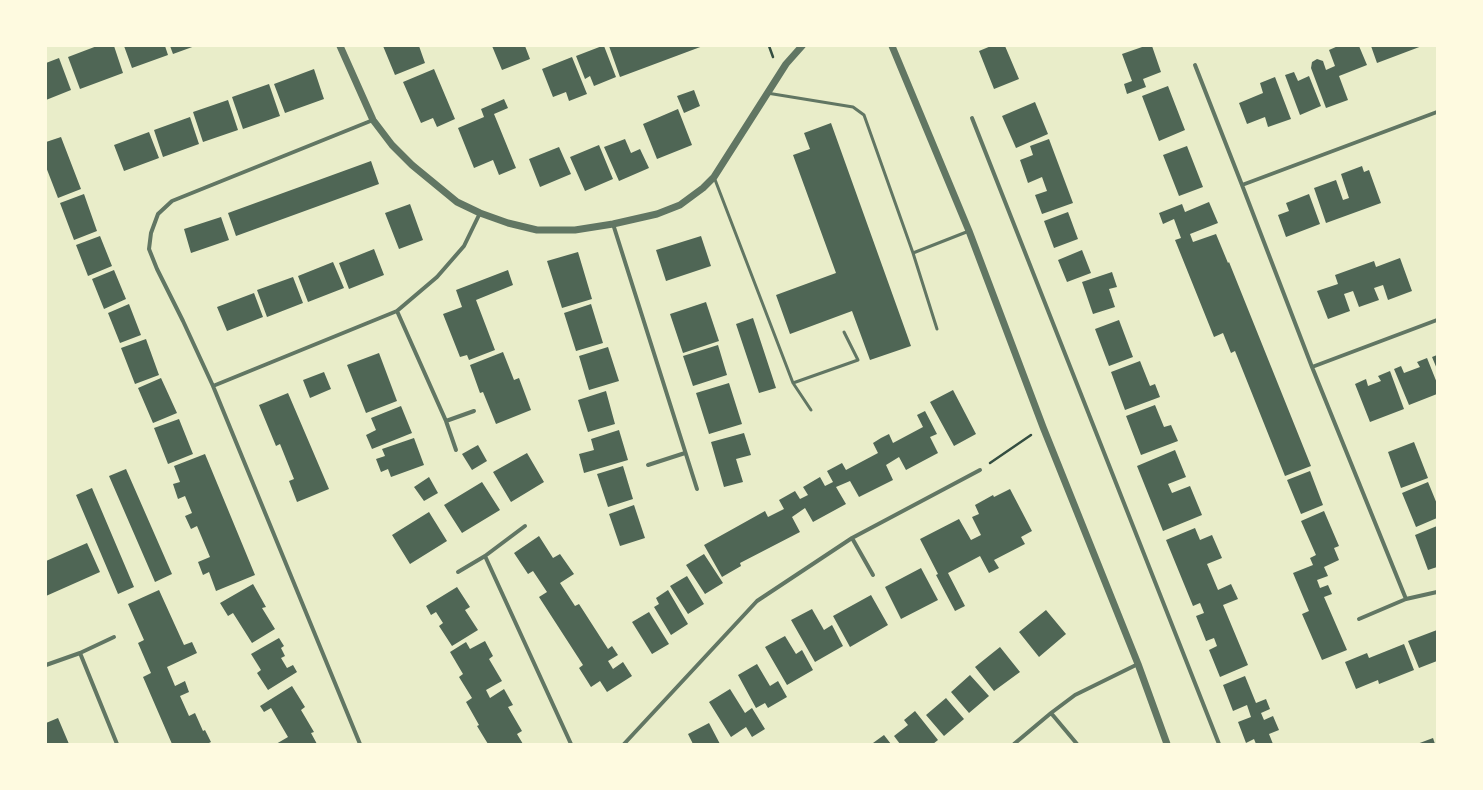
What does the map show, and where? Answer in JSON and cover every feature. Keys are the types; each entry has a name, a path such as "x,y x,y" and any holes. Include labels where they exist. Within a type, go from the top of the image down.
{"street":[{"path":"340,46 373,120 392,145 412,166 457,202 480,213 508,223 537,230 575,230 613,224 656,214 680,205 703,188 714,177 786,64 802,46"},
{"path":"892,46 969,231 1043,427 1138,664 1167,744"},
{"path":"1194,65 1312,367 1406,599"},
{"path":"1242,185 1437,112"},
{"path":"972,118 1219,744"},
{"path":"360,744 213,386 157,269 149,249 151,232 158,214 172,201 373,120"},
{"path":"213,386 397,311 437,276 464,246 480,213"},
{"path":"613,224 697,489"},
{"path":"397,311 446,421 456,450"},
{"path":"1312,367 1437,320"},
{"path":"446,421 474,411"},
{"path":"648,465 685,453"},
{"path":"624,744 757,601 852,538 980,470"},
{"path":"458,572 486,556 525,526"},
{"path":"852,538 873,575"},
{"path":"486,556 570,744"},
{"path":"1359,620 1406,599 1437,592"},
{"path":"46,665 80,653 114,637"},
{"path":"80,653 116,744"},
{"path":"1014,744 1075,695 1138,664"},
{"path":"1051,713 1077,744"}],"lane":[{"path":"767,93 853,107 864,115 913,253 937,329"},
{"path":"714,177 793,383 811,410"},
{"path":"913,253 969,231"},
{"path":"793,383 858,360 844,332"}],"path":[{"path":"980,470 1043,427"}],"building":[{"path":"97,46 114,46 123,73 80,89 68,57"},
{"path":"124,46 165,46 168,55 132,68"},
{"path":"170,46 195,46 173,54"},
{"path":"383,46 419,46 425,63 395,75"},
{"path":"492,46 525,46 530,59 502,70"},
{"path":"604,46 616,77 594,86 590,76 585,79 576,56"},
{"path":"609,46 703,46 620,77"},
{"path":"991,46 1005,46 1019,79 994,89 979,51"},
{"path":"1145,46 1152,46 1161,72 1143,79 1146,87 1127,94 1124,84 1132,81 1122,54"},
{"path":"1338,46 1359,46 1367,65 1339,76 1348,100 1326,108 1311,68 1312,62 1317,59 1323,61 1326,70 1335,66 1329,50"},
{"path":"1371,46 1422,46 1377,63"},
{"path":"572,57 587,94 569,101 566,92 553,97 542,69"},
{"path":"59,58 71,90 46,100 46,63"},
{"path":"314,69 324,99 285,113 274,84"},
{"path":"434,69 455,119 437,127 433,118 421,123 403,82"},
{"path":"1294,72 1298,81 1309,76 1321,106 1300,115 1285,75"},
{"path":"1275,77 1291,119 1268,127 1265,117 1247,124 1239,103 1263,93 1260,83"},
{"path":"269,84 280,116 243,129 232,97"},
{"path":"1168,86 1185,130 1159,141 1142,96"},
{"path":"694,90 700,106 684,113 677,96"},
{"path":"504,99 508,108 494,114 516,168 499,175 493,160 474,168 458,128 484,117 481,109"},
{"path":"228,100 238,130 203,142 193,112"},
{"path":"1035,102 1048,134 1016,148 1002,116"},
{"path":"678,109 692,145 657,159 643,124"},
{"path":"190,117 199,144 163,157 154,130"},
{"path":"831,123 911,346 870,360 852,311 790,334 776,295 836,273 793,155 810,149 804,133"},
{"path":"149,132 159,158 124,171 114,145"},
{"path":"61,137 81,189 58,198 46,167 46,142"},
{"path":"625,139 631,153 640,149 649,168 619,181 604,147"},
{"path":"1049,139 1073,203 1042,214 1035,195 1047,191 1042,177 1028,183 1020,160 1033,155 1030,146"},
{"path":"599,145 613,179 585,191 570,157"},
{"path":"1187,146 1203,187 1179,196 1163,155"},
{"path":"559,147 571,174 540,187 529,159"},
{"path":"371,161 379,184 236,236 228,213"},
{"path":"1362,166 1364,172 1369,170 1381,203 1326,223 1314,188 1336,180 1343,200 1349,198 1341,174"},
{"path":"84,194 97,231 74,240 60,203"},
{"path":"1309,194 1320,224 1286,237 1278,215 1289,211 1286,203"},
{"path":"1209,202 1218,223 1190,234 1193,242 1216,234 1228,263 1229,262 1311,466 1285,476 1235,351 1231,353 1223,333 1214,337 1175,240 1181,238 1174,219 1163,224 1159,213 1182,204 1185,212"},
{"path":"410,204 423,240 399,249 385,213"},
{"path":"1068,212 1078,239 1054,248 1044,221"},
{"path":"221,217 229,240 191,253 184,229"},
{"path":"100,236 112,266 88,276 76,245"},
{"path":"701,236 711,266 666,281 656,250"},
{"path":"374,249 384,275 349,289 339,263"},
{"path":"1082,250 1091,273 1067,282 1058,260"},
{"path":"578,252 592,299 562,308 547,261"},
{"path":"1400,258 1412,291 1388,300 1383,285 1374,288 1379,300 1359,307 1353,291 1344,294 1350,311 1328,319 1317,291 1338,284 1335,275 1374,261 1376,267"},
{"path":"333,262 344,288 308,302 298,276"},
{"path":"114,270 126,299 104,309 92,279"},
{"path":"508,270 513,285 476,300 495,350 469,360 467,355 460,357 443,314 462,307 456,290"},
{"path":"1112,272 1117,287 1109,289 1115,307 1093,314 1082,282"},
{"path":"293,277 303,303 267,317 257,290"},
{"path":"254,293 263,317 227,331 217,307"},
{"path":"706,302 719,341 683,353 670,314"},
{"path":"129,304 141,335 120,343 108,313"},
{"path":"591,304 603,343 576,351 564,313"},
{"path":"753,318 776,388 759,393 736,324"},
{"path":"1119,320 1133,357 1109,366 1095,329"},
{"path":"146,339 159,375 135,384 121,348"},
{"path":"718,345 727,375 693,386 683,356"},
{"path":"608,347 619,381 589,390 579,356"},
{"path":"503,352 514,380 519,378 531,410 496,424 483,392 480,393 470,365"},
{"path":"379,353 397,401 366,413 347,365"},
{"path":"1437,355 1437,369 1432,357"},
{"path":"1427,358 1437,383 1437,394 1409,405 1394,369 1401,366 1404,373 1420,367 1417,362"},
{"path":"1140,361 1150,386 1155,384 1160,397 1125,410 1111,372"},
{"path":"1390,371 1404,409 1370,422 1355,384 1366,379 1368,386 1381,381 1378,376"},
{"path":"324,372 331,389 310,398 303,380"},
{"path":"161,378 177,413 153,423 138,388"},
{"path":"729,383 742,424 709,434 696,393"},
{"path":"953,390 976,434 954,446 930,402"},
{"path":"606,391 615,424 588,432 578,400"},
{"path":"288,393 329,489 297,502 289,481 294,479 280,444 276,446 259,405"},
{"path":"1155,405 1164,427 1171,425 1178,441 1141,455 1126,416"},
{"path":"401,406 412,433 372,449 366,435 376,430 371,418"},
{"path":"925,411 937,434 930,437 938,453 906,470 899,457 886,465 893,480 859,497 850,481 836,487 846,504 813,522 805,508 792,517 800,532 740,563 741,566 722,577 704,545 765,511 768,517 784,509 779,500 795,491 800,499 808,495 803,487 820,477 825,486 833,482 827,471 842,463 846,470 878,453 873,443 889,434 893,443 923,427 917,415"},
{"path":"179,419 193,454 168,464 154,428"},
{"path":"619,430 628,460 584,473 579,454 594,450 591,439"},
{"path":"744,433 751,455 736,459 743,482 724,487 711,442"},
{"path":"414,438 424,465 391,477 388,469 381,472 376,459 385,456 382,449"},
{"path":"1414,442 1428,478 1401,488 1388,452"},
{"path":"478,445 487,461 472,470 462,454"},
{"path":"1175,450 1186,477 1168,484 1172,493 1190,486 1202,515 1163,531 1137,466"},
{"path":"527,453 544,482 511,502 493,472"},
{"path":"205,454 255,575 216,591 209,572 203,575 198,562 210,557 197,526 191,529 185,516 192,513 185,496 178,499 173,484 180,482 174,466"},
{"path":"623,466 633,499 608,507 597,474"},
{"path":"126,469 172,574 155,582 109,476"},
{"path":"1310,471 1323,505 1301,514 1287,480"},
{"path":"429,477 438,493 424,501 414,487"},
{"path":"482,482 500,510 462,533 444,505"},
{"path":"1428,482 1437,504 1437,518 1416,527 1402,493"},
{"path":"92,488 134,587 118,594 76,495"},
{"path":"1010,489 1032,531 1021,537 1025,544 994,560 999,568 989,573 980,556 948,573 965,606 955,611 936,575 938,574 920,539 959,519 971,540 981,535 972,517 979,514 975,505 993,495 994,497"},
{"path":"634,505 645,538 620,546 609,514"},
{"path":"1324,511 1339,546 1334,548 1339,560 1324,567 1328,576 1317,580 1320,588 1328,585 1332,594 1324,597 1347,650 1322,660 1302,614 1309,611 1293,573 1313,565 1310,558 1316,555 1301,521"},
{"path":"429,512 447,541 410,564 392,535"},
{"path":"1437,526 1437,567 1428,570 1415,535"},
{"path":"1195,528 1200,540 1212,535 1222,558 1207,564 1218,590 1231,584 1238,599 1223,605 1248,665 1220,677 1209,650 1217,646 1214,638 1206,641 1196,616 1204,613 1200,603 1193,606 1166,540"},
{"path":"539,536 553,558 560,554 574,574 560,583 575,606 579,604 608,649 612,646 618,655 608,661 613,669 623,662 632,676 607,692 600,681 591,687 579,668 583,665 539,597 547,592 533,571 528,574 514,553"},
{"path":"87,543 100,572 46,596 46,561"},
{"path":"704,554 723,583 705,594 686,565"},
{"path":"921,568 938,600 901,619 885,587"},
{"path":"687,576 704,604 688,614 670,586"},
{"path":"253,584 266,607 262,608 275,629 252,643 233,613 228,616 220,603"},
{"path":"457,587 470,607 465,610 478,630 452,646 439,626 443,623 436,612 431,615 426,606"},
{"path":"159,590 184,645 192,642 197,653 167,667 175,686 185,681 189,692 180,696 189,716 195,713 203,731 205,730 211,742 207,744 172,744 143,677 151,673 138,643 144,640 128,604"},
{"path":"668,590 688,624 671,635 654,607 659,604 656,598"},
{"path":"871,595 888,625 850,647 833,616"},
{"path":"812,609 824,630 832,625 843,646 815,662 791,620"},
{"path":"1046,610 1066,634 1039,657 1019,632"},
{"path":"649,612 669,644 652,654 632,622"},
{"path":"1437,630 1437,661 1419,668 1408,641"},
{"path":"785,636 796,654 802,650 813,670 787,685 765,647"},
{"path":"279,638 284,646 281,648 285,656 281,658 287,668 293,665 297,672 268,690 257,673 261,670 251,654"},
{"path":"485,641 493,656 489,659 502,681 486,690 490,698 504,689 513,705 508,707 522,731 517,734 523,744 488,744 477,726 479,725 466,702 472,698 459,677 463,674 450,652 466,642 470,649"},
{"path":"1404,644 1414,670 1379,684 1378,680 1356,689 1345,662 1367,653 1369,658"},
{"path":"1000,647 1020,672 994,691 975,667"},
{"path":"757,664 770,686 778,681 787,697 768,708 765,703 756,708 738,675"},
{"path":"970,675 989,696 969,713 951,692"},
{"path":"1245,676 1256,703 1266,699 1270,709 1261,713 1264,720 1273,716 1279,730 1269,734 1273,744 1256,744 1254,739 1246,743 1238,722 1251,717 1247,705 1233,711 1223,685"},
{"path":"292,686 305,707 301,710 314,732 311,733 317,744 276,744 288,737 271,708 264,712 260,706"},
{"path":"730,689 745,713 752,708 765,729 752,737 746,727 731,737 709,702"},
{"path":"946,698 964,719 944,736 926,715"},
{"path":"915,711 938,740 933,744 900,744 894,736 908,725 904,720"},
{"path":"58,718 69,744 46,744 46,723"},
{"path":"709,723 720,744 693,744 688,734"},
{"path":"884,735 891,744 873,743"},
{"path":"1433,738 1435,744 1417,744"}]}
